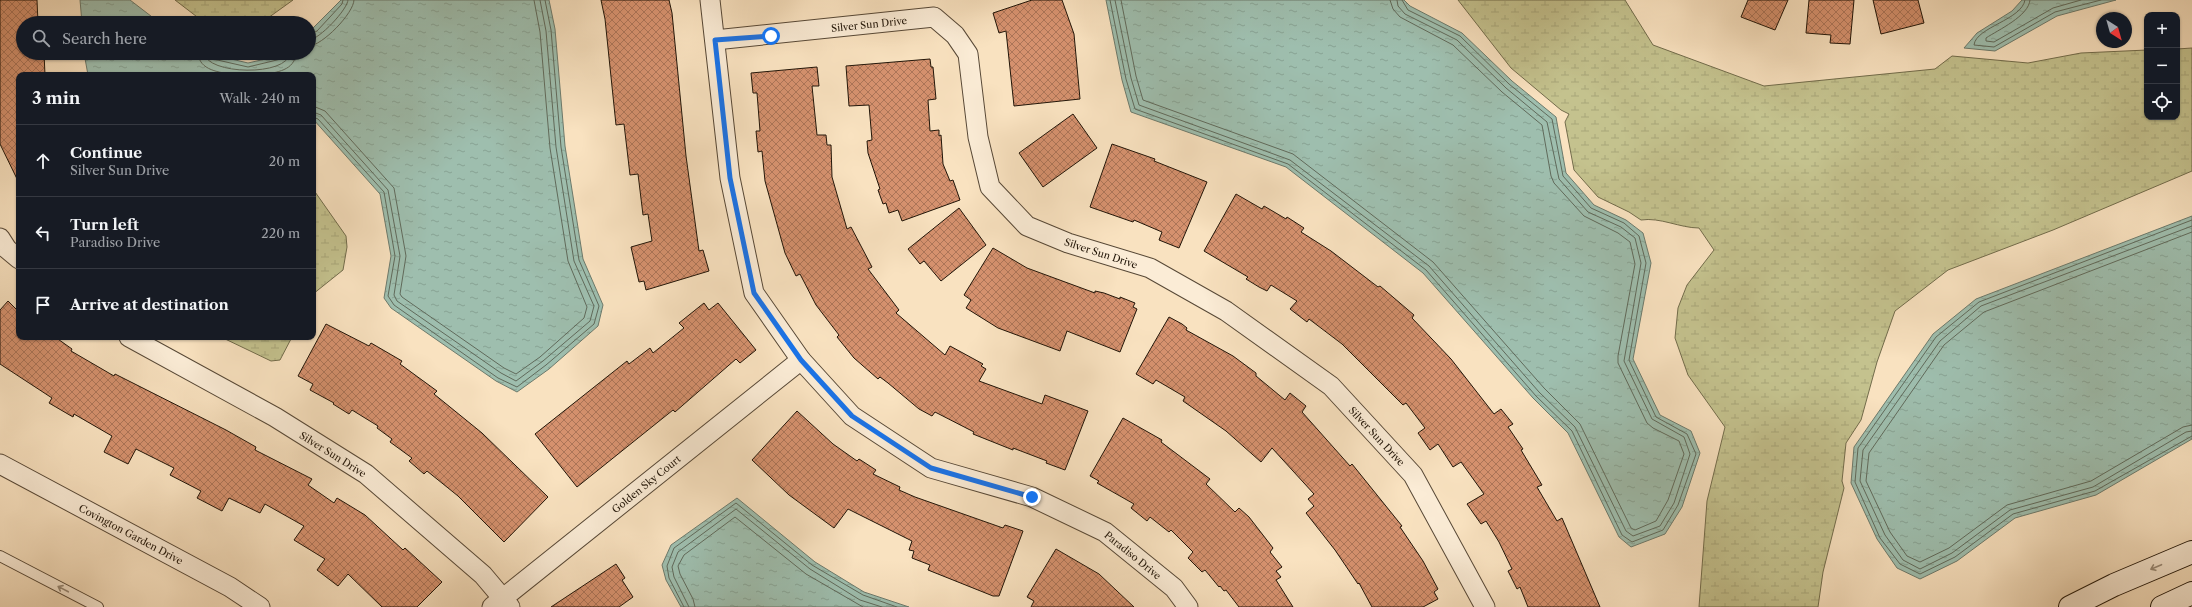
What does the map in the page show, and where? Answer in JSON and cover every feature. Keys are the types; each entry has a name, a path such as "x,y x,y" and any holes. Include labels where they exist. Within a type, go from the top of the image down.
{"main road":[{"path":"2070,607 2114,585 2192,552"},
{"path":"2162,607 2192,593"}],"street":[{"name":"Paradiso Drive","path":"710,0 730,178 754,293 801,360 852,416 931,468 1032,497 1105,532 1174,588 1188,607"},
{"name":"Silver Sun Drive","path":"715,40 934,17 955,35 968,54 978,137 990,188 1028,226 1068,243 1150,268 1226,311 1331,386 1413,475 1485,607"},
{"path":"0,238 7,249 16,256"},
{"name":"Silver Sun Drive","path":"133,340 275,418 366,474 483,575 501,604"},
{"name":"Golden Sky Court","path":"501,604 801,360"},
{"name":"Covington Garden Drive","path":"0,464 230,587 260,607"}],"lane":[{"path":"0,556 98,607"}],"green space":[{"path":"175,0 293,0 271,16 196,16"},
{"path":"1458,0 1625,0 1653,45 1764,86 1935,69 1952,56 2028,63 2081,53 2144,50 2144,120 2180,120 2180,49 2192,48 2192,171 2053,230 1948,270 1895,311 1877,362 1861,420 1846,443 1842,481 1844,488 1823,572 1818,607 1699,607 1707,501 1725,427 1688,375 1675,338 1678,308 1687,285 1714,250 1699,228 1692,228 1663,221 1648,219 1641,220 1629,212 1598,197 1574,170 1565,122 1569,114 1561,110 1511,68"},
{"path":"316,193 346,236 347,247 343,270 316,292"},
{"path":"227,340 290,340 280,360 271,361"}],"water":[{"path":"80,0 130,0 151,16 81,16"},
{"path":"341,0 549,0 555,29 565,146 583,259 603,305 598,326 549,369 517,392 496,381 391,308 384,298 391,256 380,194 316,122 316,72 87,72 85,60 235,60 248,63 261,60 316,60 316,25"},
{"path":"1106,0 1404,0 1410,6 1462,33 1512,81 1556,117 1566,173 1594,205 1626,220 1643,233 1651,263 1633,359 1660,415 1691,431 1700,453 1682,507 1665,534 1631,547 1619,537 1568,433 1533,398 1423,273 1286,167 1131,112 1122,80"},
{"path":"2022,0 2116,0 2057,16 1995,51 1964,48 1977,33 2012,11"},
{"path":"2192,216 2192,439 2096,495 2015,518 1957,561 1920,579 1897,568 1877,539 1851,483 1854,447 1933,334 1976,299"},
{"path":"737,498 815,562 864,592 909,607 681,607 666,580 662,565 671,545"}],"building":[{"path":"0,0 37,0 38,16 16,16 16,60 44,60 45,72 16,72 16,177 0,144"},
{"path":"601,0 669,0 672,13 686,156 699,251 703,250 709,271 646,290 644,281 639,282 631,247 652,241 648,214 643,215 638,174 630,175 624,124 616,125 605,19"},
{"path":"1032,0 1062,0 1074,34 1080,99 1014,106 1006,31 999,33 993,13"},
{"path":"1748,0 1788,0 1775,30 1741,17"},
{"path":"1809,0 1854,0 1850,44 1830,43 1831,35 1806,33"},
{"path":"1873,0 1918,0 1924,23 1881,34"},
{"path":"930,59 931,67 933,67 936,99 928,100 930,131 939,130 939,136 941,135 943,164 950,181 953,180 960,200 902,221 898,210 889,213 886,203 883,204 878,190 880,189 868,153 867,141 872,140 869,105 849,106 846,66"},
{"path":"817,67 819,86 812,86 817,135 826,135 827,145 831,145 832,177 847,229 851,227 872,267 868,269 899,310 896,313 945,355 950,346 983,364 981,366 986,369 979,381 1042,404 1045,395 1088,411 1065,470 1046,463 1047,461 1013,448 1013,450 973,434 974,432 935,412 932,416 919,409 880,377 878,379 854,358 837,337 839,335 816,305 800,274 796,276 785,253 765,181 762,151 758,152 756,131 760,131 757,93 753,93 751,73"},
{"path":"1073,114 1097,148 1043,187 1019,153"},
{"path":"1112,144 1155,159 1154,161 1207,182 1179,248 1159,240 1162,232 1134,220 1133,222 1090,207"},
{"path":"1236,194 1262,209 1264,206 1286,219 1287,217 1304,228 1301,232 1331,251 1378,287 1380,286 1414,315 1412,318 1451,359 1494,414 1501,409 1513,424 1508,427 1523,449 1521,450 1542,485 1537,487 1557,521 1562,518 1600,607 1528,607 1520,587 1517,589 1508,571 1512,569 1499,542 1486,521 1481,524 1467,504 1484,494 1461,462 1453,467 1438,444 1430,450 1418,433 1425,428 1406,403 1403,405 1342,344 1309,319 1307,322 1290,309 1297,301 1271,285 1267,291 1259,287 1246,279 1248,277 1204,251"},
{"path":"959,208 986,245 941,281 924,261 920,264 908,249"},
{"path":"993,248 1027,268 1095,293 1095,291 1104,293 1120,299 1120,297 1135,303 1133,307 1137,309 1120,352 1067,331 1060,351 998,328 966,308 971,300 964,295"},
{"path":"8,301 16,309 16,340 59,340 72,349 71,351 114,376 115,374 226,430 256,447 255,450 312,479 308,485 334,503 337,498 365,515 403,550 405,548 442,582 417,607 382,607 348,574 338,586 317,570 325,559 294,540 304,526 265,504 260,513 229,498 222,511 197,498 201,491 170,475 174,468 136,449 128,464 104,452 112,436 74,414 73,417 49,403 52,398 0,364 0,310"},
{"path":"704,303 709,310 718,303 756,350 740,363 736,359 675,412 673,410 577,487 535,434 627,361 629,364 650,348 653,353 684,328 679,323"},
{"path":"1169,317 1182,324 1187,328 1186,330 1233,356 1256,373 1256,376 1285,400 1290,393 1306,406 1302,412 1350,466 1352,464 1402,526 1400,527 1423,561 1438,589 1434,592 1438,599 1423,607 1372,607 1359,583 1358,584 1335,550 1306,513 1314,506 1308,499 1314,494 1272,448 1261,462 1226,431 1183,401 1185,397 1156,380 1153,384 1136,374"},
{"path":"326,324 369,346 371,343 402,361 400,364 437,391 434,394 482,433 548,497 504,542 458,496 427,471 424,474 409,461 412,458 390,442 392,439 377,428 378,426 352,410 349,414 333,404 334,403 310,390 313,384 298,376"},
{"path":"797,411 833,444 857,461 859,459 876,470 873,474 900,487 899,490 1003,528 1005,525 1023,531 999,596 993,596 928,570 930,565 912,558 914,551 909,550 912,541 848,509 834,528 789,495 752,460"},
{"path":"1123,418 1162,440 1161,442 1210,479 1206,484 1235,512 1239,508 1249,517 1273,548 1270,552 1282,567 1276,571 1281,577 1276,580 1293,607 1239,607 1226,590 1224,591 1220,586 1219,587 1205,570 1202,572 1188,558 1193,552 1171,530 1169,532 1150,517 1147,521 1131,508 1134,504 1097,483 1099,481 1090,476"},
{"path":"1056,549 1099,574 1134,607 1031,607 1034,601 1027,597"},
{"path":"616,564 625,578 622,580 633,597 619,607 551,607"}],"route":[{"path":"771,36 715,40 730,178 754,293 801,360 852,416 931,468 1032,497"}]}
